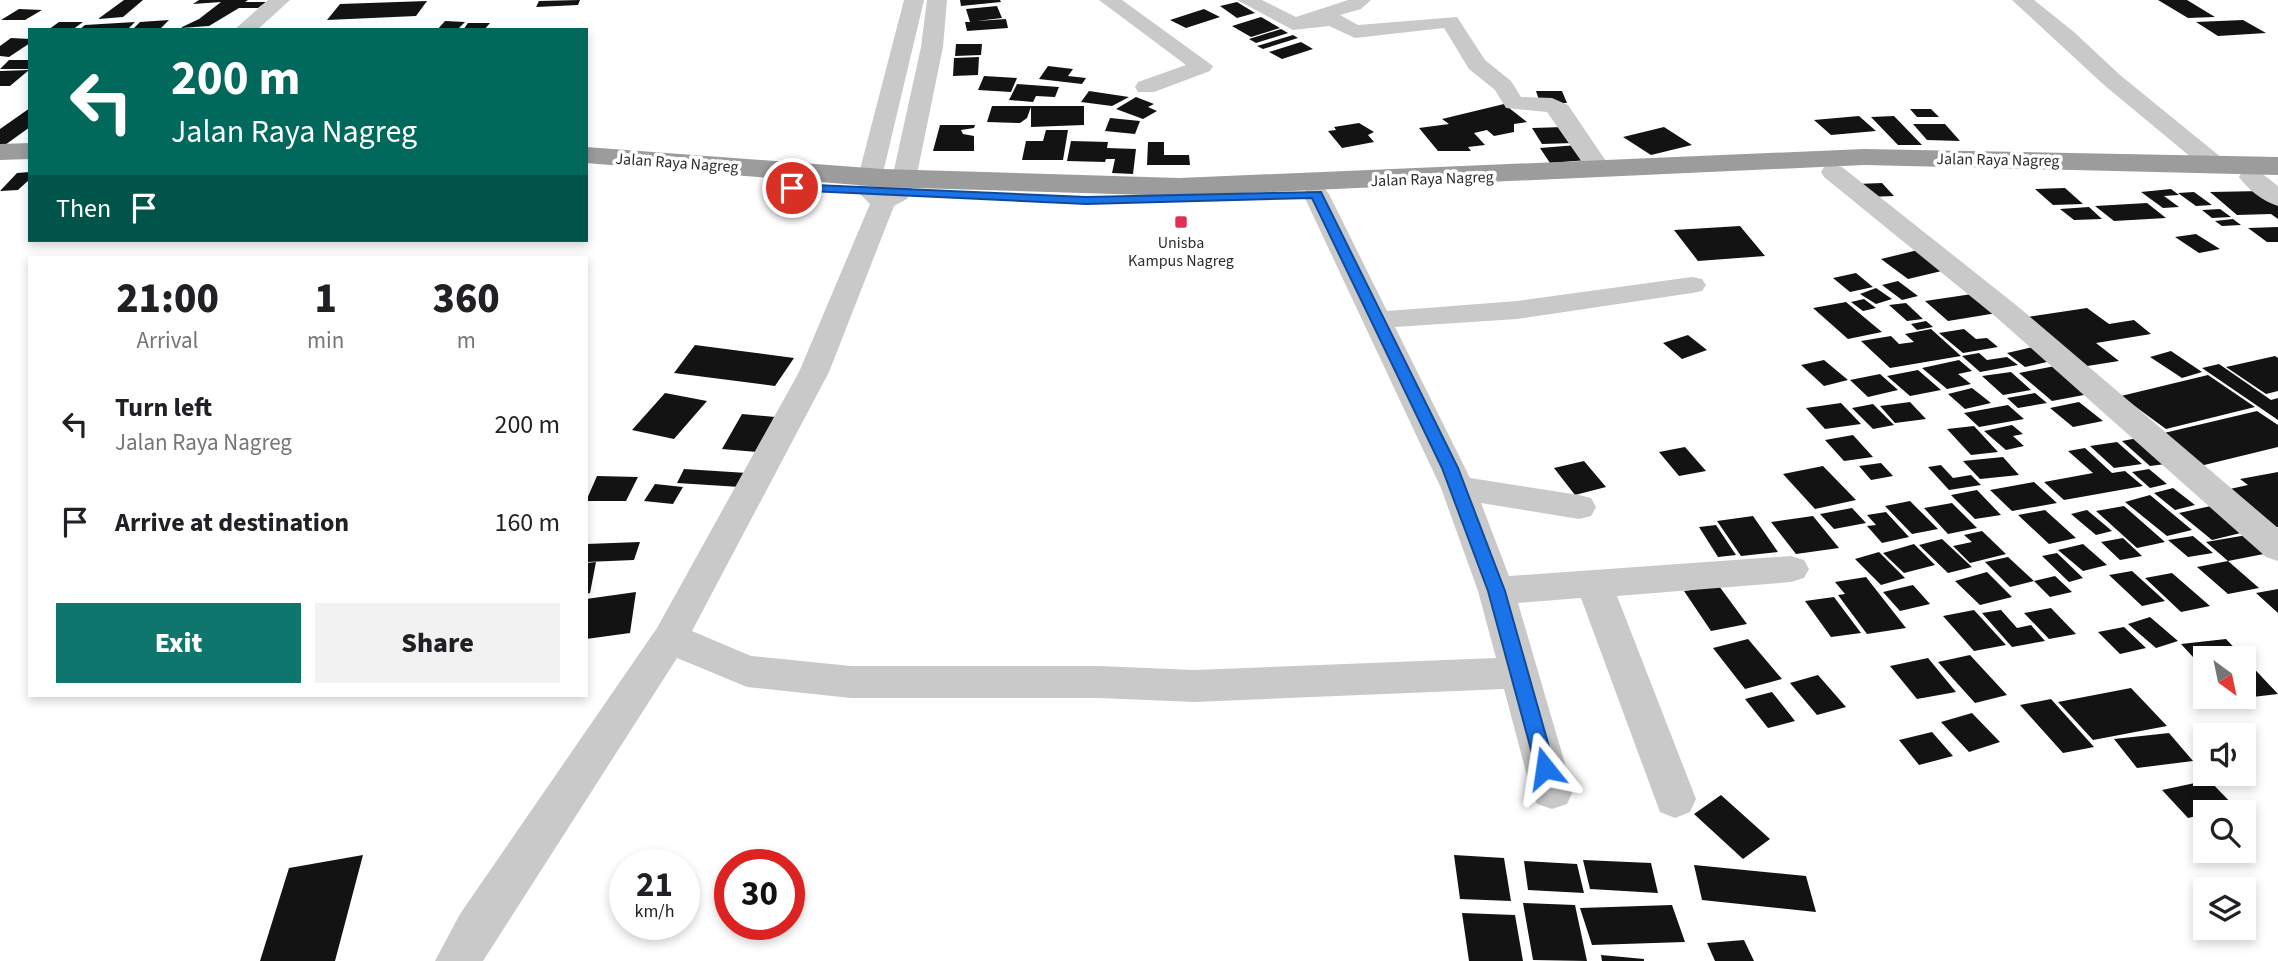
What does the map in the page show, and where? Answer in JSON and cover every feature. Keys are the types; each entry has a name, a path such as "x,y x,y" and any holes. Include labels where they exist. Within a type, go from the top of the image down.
{"highway":[{"path":"0,152 28,151"},
{"name":"Jalan Raya Nagreg","path":"588,155 885,189 1179,187 1864,157 2278,166"},
{"path":"0,164 28,163"},
{"name":"Jalan Raya Nagreg","path":"588,173 1086,201 1833,172 2264,178"}],"street":[{"path":"246,28 280,0"},
{"path":"1109,0 1202,66 1146,87"},
{"path":"1247,0 1289,23 1306,25 1332,19 1359,33 1450,21 1477,64 1503,86 1514,103 1552,105 1560,110 1600,170"},
{"path":"1289,23 1354,5 1361,0"},
{"path":"2022,0 2067,36 2112,80 2213,163"},
{"path":"458,961 476,929 670,638 814,372 885,189 932,47 937,3 913,3 885,189"},
{"path":"1833,172 2006,311 2278,548"},
{"path":"2264,178 2278,198"},
{"path":"1316,194 1458,488 1496,591 1552,791"},
{"path":"1376,320 1517,310 1692,285"},
{"path":"1458,488 1579,507"},
{"path":"1496,591 1791,569"},
{"path":"1594,584 1675,799"},
{"path":"670,638 747,671 851,682 1099,682 1194,686 1520,673"}],"building":[{"path":"124,0 143,0 123,17 98,19"},
{"path":"199,0 266,2 258,8 239,8 209,26 180,28 199,19 221,2 193,4"},
{"path":"580,0 578,5 536,7 539,1"},
{"path":"960,0 1000,0 1001,2 961,6"},
{"path":"2158,0 2187,0 2215,17 2188,18"},
{"path":"427,1 416,16 327,20 340,4"},
{"path":"1237,2 1255,13 1237,18 1220,6"},
{"path":"997,6 1002,18 977,21 1006,19 1008,28 967,31 965,22 970,22 966,9"},
{"path":"19,9 42,10 25,20 1,20"},
{"path":"1204,9 1220,17 1186,28 1170,20"},
{"path":"1261,17 1280,28 1251,37 1232,26"},
{"path":"169,20 161,28 134,28 140,22"},
{"path":"2243,20 2266,33 2218,36 2196,22"},
{"path":"445,21 465,22 459,28 439,28"},
{"path":"59,22 83,22 75,28 51,28"},
{"path":"135,22 129,28 81,28 85,25"},
{"path":"468,23 490,23 486,28 464,28"},
{"path":"1281,29 1288,33 1256,43 1249,39"},
{"path":"1293,35 1298,38 1263,49 1257,46"},
{"path":"11,38 28,39 28,44 9,57 0,56 0,46"},
{"path":"1301,42 1313,49 1282,59 1269,52"},
{"path":"956,44 982,44 981,55 955,56"},
{"path":"979,57 978,75 953,76 954,58"},
{"path":"9,60 28,60 28,69 0,69"},
{"path":"1048,66 1073,69 1068,76 1086,78 1082,84 1039,79"},
{"path":"28,70 10,86 0,86 0,71"},
{"path":"984,76 1017,78 1011,92 978,90"},
{"path":"1017,84 1059,87 1055,97 1036,96 1033,102 1009,100"},
{"path":"1089,91 1129,97 1112,106 1081,102"},
{"path":"1536,91 1562,91 1567,103 1540,103"},
{"path":"1136,97 1154,104 1148,107 1157,111 1143,119 1116,109"},
{"path":"1504,104 1527,122 1514,124 1514,132 1494,136 1487,130 1474,133 1485,145 1468,147 1471,151 1438,151 1419,128 1449,124 1442,119"},
{"path":"992,106 1084,106 1084,125 1031,127 1031,107 1027,118 1020,123 987,122"},
{"path":"28,109 28,128 5,145 0,145 0,129"},
{"path":"1910,109 1931,109 1939,117 1917,117"},
{"path":"1859,116 1876,131 1831,135 1814,120"},
{"path":"1894,116 1922,145 1898,145 1871,117"},
{"path":"1110,118 1140,121 1135,134 1105,131"},
{"path":"1359,123 1374,132 1368,135 1374,142 1342,148 1328,131 1336,130 1334,127"},
{"path":"1913,124 1945,124 1960,141 1927,140"},
{"path":"940,125 975,125 974,128 961,130 963,134 974,136 974,151 933,151"},
{"path":"1564,127 1574,143 1542,144 1532,128"},
{"path":"1664,127 1692,145 1651,155 1623,137"},
{"path":"1046,130 1068,130 1063,160 1022,160 1026,141 1043,141"},
{"path":"1071,141 1108,142 1107,148 1136,149 1133,174 1112,173 1115,159 1106,159 1105,162 1067,161"},
{"path":"1148,142 1164,142 1164,155 1189,155 1190,165 1147,165"},
{"path":"1577,145 1588,160 1550,163 1540,148"},
{"path":"28,172 28,181 18,190 0,191 17,173"},
{"path":"1882,183 1894,196 1869,197 1857,184"},
{"path":"2065,188 2083,204 2053,205 2035,189"},
{"path":"2171,189 2179,195 2164,196 2179,207 2163,208 2141,192"},
{"path":"2263,191 2278,202 2278,219 2271,214 2237,215 2210,192"},
{"path":"2194,192 2212,205 2196,206 2178,193"},
{"path":"2147,203 2166,218 2114,221 2095,206"},
{"path":"2089,207 2102,219 2074,220 2060,209"},
{"path":"2220,209 2231,217 2212,218 2202,210"},
{"path":"2233,219 2241,225 2222,226 2215,221"},
{"path":"1740,226 1765,256 1698,261 1674,230"},
{"path":"2278,227 2278,242 2267,242 2248,228"},
{"path":"2196,234 2220,249 2199,253 2175,237"},
{"path":"1918,250 1946,270 1908,279 1881,259"},
{"path":"1856,273 1873,287 1850,292 1833,278"},
{"path":"1898,281 1918,296 1902,300 1882,285"},
{"path":"1876,288 1892,299 1876,304 1860,294"},
{"path":"1979,293 2003,312 1948,321 1925,301"},
{"path":"1864,299 1876,308 1863,311 1851,302"},
{"path":"1846,302 1882,332 1848,339 1813,308"},
{"path":"1906,303 1923,319 1907,321 1889,305"},
{"path":"2087,308 2109,324 2134,320 2151,334 2096,343 2119,361 2081,367 2020,318"},
{"path":"1926,321 1933,327 1917,330 1911,324"},
{"path":"1931,329 1961,356 1890,368 1861,341 1891,336 1899,344 1914,342 1905,334"},
{"path":"1964,329 1976,339 1987,338 1998,347 1963,353 1939,333"},
{"path":"1688,335 1707,350 1682,359 1663,343"},
{"path":"695,345 794,358 775,386 674,373"},
{"path":"2033,347 2051,361 2025,367 2007,353"},
{"path":"2171,351 2202,372 2182,378 2150,357"},
{"path":"1979,353 1987,360 2007,357 2018,365 1980,372 1962,356"},
{"path":"2275,356 2278,358 2278,391 2266,394 2226,367"},
{"path":"1824,360 1848,380 1824,386 1801,365"},
{"path":"1959,360 1972,371 1958,374 1971,384 1947,389 1922,368"},
{"path":"2219,364 2271,400 2278,398 2278,420 2202,368"},
{"path":"2055,366 2089,394 2052,401 2019,373"},
{"path":"1918,370 1941,390 1910,396 1887,376"},
{"path":"2011,372 2031,390 2003,395 1982,376"},
{"path":"1880,374 1898,390 1868,397 1850,380"},
{"path":"2208,375 2255,407 2166,429 2121,396"},
{"path":"1972,388 1991,403 1965,409 1948,394"},
{"path":"665,393 707,401 674,439 632,430"},
{"path":"2035,393 2047,403 2018,408 2007,398"},
{"path":"1910,402 1926,419 1895,423 1880,406"},
{"path":"2079,402 2103,421 2073,427 2050,408"},
{"path":"1841,403 1861,424 1825,429 1806,408"},
{"path":"1873,404 1894,425 1873,429 1852,408"},
{"path":"2008,405 2024,419 1979,427 1964,413"},
{"path":"2257,411 2278,425 2278,447 2196,467 2164,433"},
{"path":"742,414 775,417 757,452 722,449"},
{"path":"2012,425 2023,434 2013,436 2024,446 2006,450 1984,431"},
{"path":"1974,426 1998,452 1971,455 1947,429"},
{"path":"1853,435 1873,457 1844,461 1825,440"},
{"path":"2143,437 2173,463 2150,466 2122,441"},
{"path":"2117,442 2142,464 2114,468 2090,446"},
{"path":"1685,447 1706,471 1679,476 1659,452"},
{"path":"2085,448 2112,473 2125,471 2143,486 2064,500 2044,482 2093,473 2068,451"},
{"path":"2003,457 2019,475 1980,479 1963,461"},
{"path":"1584,461 1606,487 1575,495 1554,468"},
{"path":"1881,463 1893,476 1871,480 1859,466"},
{"path":"1941,465 1953,478 1971,475 1981,485 1949,490 1928,467"},
{"path":"1823,466 1856,500 1815,509 1783,474"},
{"path":"684,469 747,473 740,487 677,483"},
{"path":"2149,469 2167,484 2150,488 2132,472"},
{"path":"2278,472 2278,527 2263,530 2216,492 2248,485 2240,479"},
{"path":"597,476 638,477 626,501 588,501"},
{"path":"2034,482 2057,503 2012,511 1990,490"},
{"path":"655,484 683,487 673,504 644,501"},
{"path":"2173,488 2195,505 2175,510 2154,493"},
{"path":"1977,490 2001,515 1975,519 1951,495"},
{"path":"2150,495 2192,530 2167,536 2125,502"},
{"path":"1910,501 1938,529 1912,534 1885,506"},
{"path":"1952,503 1977,528 1948,534 1924,508"},
{"path":"2220,504 2253,530 2212,540 2179,513"},
{"path":"2124,506 2165,542 2137,548 2096,511"},
{"path":"1852,508 1866,523 1834,529 1820,514"},
{"path":"2045,510 2076,538 2049,544 2018,515"},
{"path":"2087,510 2112,531 2096,535 2071,514"},
{"path":"1886,512 1909,537 1882,543 1867,526 1876,525 1867,515"},
{"path":"1753,516 1778,552 1741,556 1717,521"},
{"path":"1813,516 1839,548 1796,554 1771,522"},
{"path":"1716,525 1736,555 1718,557 1699,527"},
{"path":"1982,531 2006,554 1970,563 1953,546 1972,542 1964,535"},
{"path":"2247,535 2269,553 2228,561 2206,542"},
{"path":"2193,536 2213,553 2188,557 2168,540"},
{"path":"2123,538 2142,556 2120,560 2101,542"},
{"path":"1942,539 1972,567 1948,573 1919,545"},
{"path":"640,542 634,560 588,562 588,544"},
{"path":"1914,544 1935,565 1904,573 1883,553"},
{"path":"2083,544 2107,565 2083,571 2058,550"},
{"path":"1879,552 1905,578 1881,585 1855,559"},
{"path":"2057,553 2083,578 2069,582 2042,556"},
{"path":"2008,557 2034,581 2010,587 1985,562"},
{"path":"2228,561 2259,588 2228,594 2197,567"},
{"path":"596,562 588,594 588,563"},
{"path":"2132,571 2165,601 2142,606 2109,575"},
{"path":"1987,572 2012,597 1980,605 1955,581"},
{"path":"2172,573 2210,606 2181,612 2145,578"},
{"path":"2055,576 2072,592 2050,597 2034,581"},
{"path":"1866,577 1906,628 1867,634 1838,595 1845,594 1835,582"},
{"path":"1913,585 1930,604 1900,611 1883,592"},
{"path":"1719,586 1747,624 1711,631 1684,591"},
{"path":"2278,589 2278,613 2256,593"},
{"path":"636,592 630,633 588,639 588,599"},
{"path":"1834,597 1861,633 1831,637 1805,601"},
{"path":"2051,608 2076,634 2049,639 2024,613"},
{"path":"1974,610 2006,645 1974,651 1943,616"},
{"path":"2001,610 2017,628 2031,625 2045,641 2012,647 1982,613"},
{"path":"2150,617 2178,641 2156,648 2128,624"},
{"path":"2124,627 2146,648 2120,654 2098,632"},
{"path":"1748,639 1782,679 1745,689 1713,648"},
{"path":"2226,639 2233,646 2193,646 2193,657 2181,644"},
{"path":"1970,655 2007,695 1975,703 1938,662"},
{"path":"1928,658 1956,692 1917,699 1890,666"},
{"path":"2256,671 2278,694 2256,697"},
{"path":"1818,675 1846,707 1817,715 1790,683"},
{"path":"2131,688 2167,726 2093,740 2058,702"},
{"path":"1772,692 1795,721 1768,728 1745,699"},
{"path":"2051,699 2094,747 2063,753 2020,705"},
{"path":"1972,713 2000,742 1969,752 1941,722"},
{"path":"1932,732 1953,756 1919,765 1899,740"},
{"path":"2169,733 2193,761 2137,768 2114,739"},
{"path":"2193,783 2193,786 2215,786 2228,800 2193,800 2193,817 2188,818 2162,790"},
{"path":"1721,795 1770,839 1743,859 1694,814"},
{"path":"363,855 335,961 260,961 289,868"},
{"path":"1454,855 1504,858 1511,901 1460,899"},
{"path":"1583,860 1651,863 1658,893 1590,889"},
{"path":"1524,861 1577,864 1584,893 1528,890"},
{"path":"1694,865 1806,876 1816,912 1702,900"},
{"path":"1523,903 1575,905 1587,961 1533,960"},
{"path":"1672,905 1685,942 1592,945 1580,908"},
{"path":"1462,913 1515,915 1523,961 1469,961"},
{"path":"1744,940 1754,961 1715,961 1707,943"},
{"path":"1601,955 1644,959 1644,961 1602,961"}],"place":[{"name":"Unisba Kampus Nagreg","path":"1181,222"}],"route":[{"path":"792,188 1086,201 1196,200 1316,194 1450,468 1496,591 1545,768"}]}
